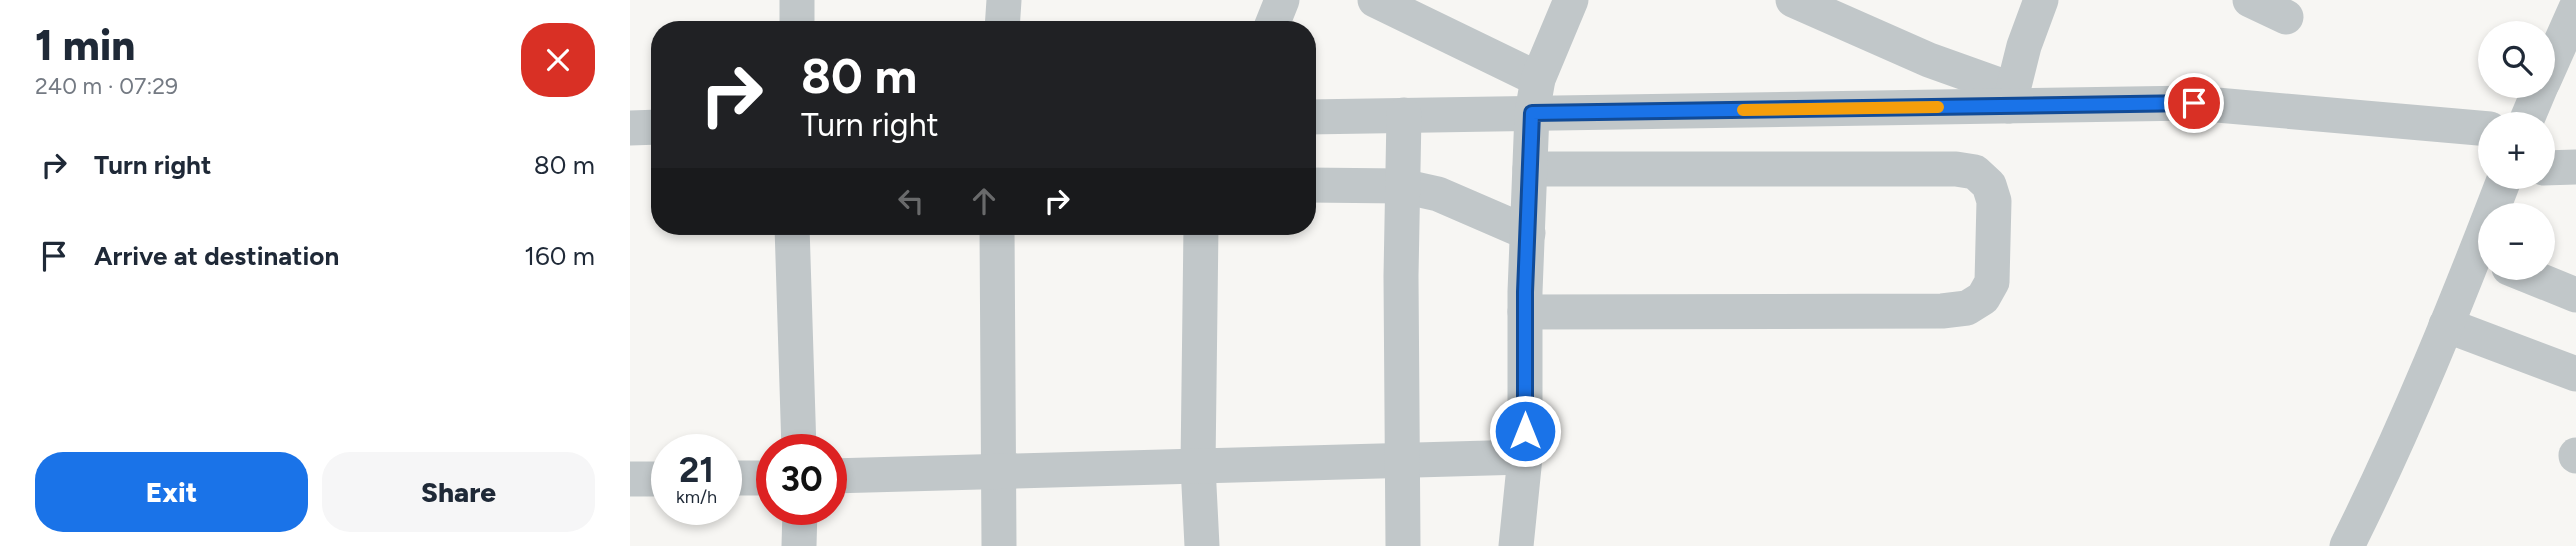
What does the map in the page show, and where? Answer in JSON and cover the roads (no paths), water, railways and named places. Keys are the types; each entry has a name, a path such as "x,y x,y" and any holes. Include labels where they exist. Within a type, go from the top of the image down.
{"street":[{"path":"797,0 797,21"},
{"path":"1003,21 1004,0"},
{"path":"1274,21 1283,0"},
{"path":"1375,0 1538,79"},
{"path":"1516,546 1525,457 1525,312 1532,113 1538,79 1572,0"},
{"path":"1793,0 2011,98"},
{"path":"2011,98 2024,46 2041,0"},
{"path":"2250,0 2286,17"},
{"path":"2555,55 2576,8"},
{"path":"1316,117 2011,98 2194,103 2478,128"},
{"path":"1404,115 1401,276 1404,546"},
{"path":"630,128 651,127"},
{"path":"2555,168 2576,167"},
{"path":"1525,312 1942,311 1967,308 1983,298 1992,282 1994,201 1989,185 1975,172 1955,169 1530,169"},
{"path":"1316,185 1402,186 1438,194 1528,233"},
{"path":"792,235 798,434"},
{"path":"997,235 999,546"},
{"path":"1200,235 1198,466 1202,546"},
{"path":"2347,546 2386,468 2446,325 2478,266"},
{"path":"2539,280 2576,295"},
{"path":"2446,325 2576,374"},
{"path":"847,476 1525,457"},
{"path":"630,479 651,478"},
{"path":"799,546 800,525"}]}
